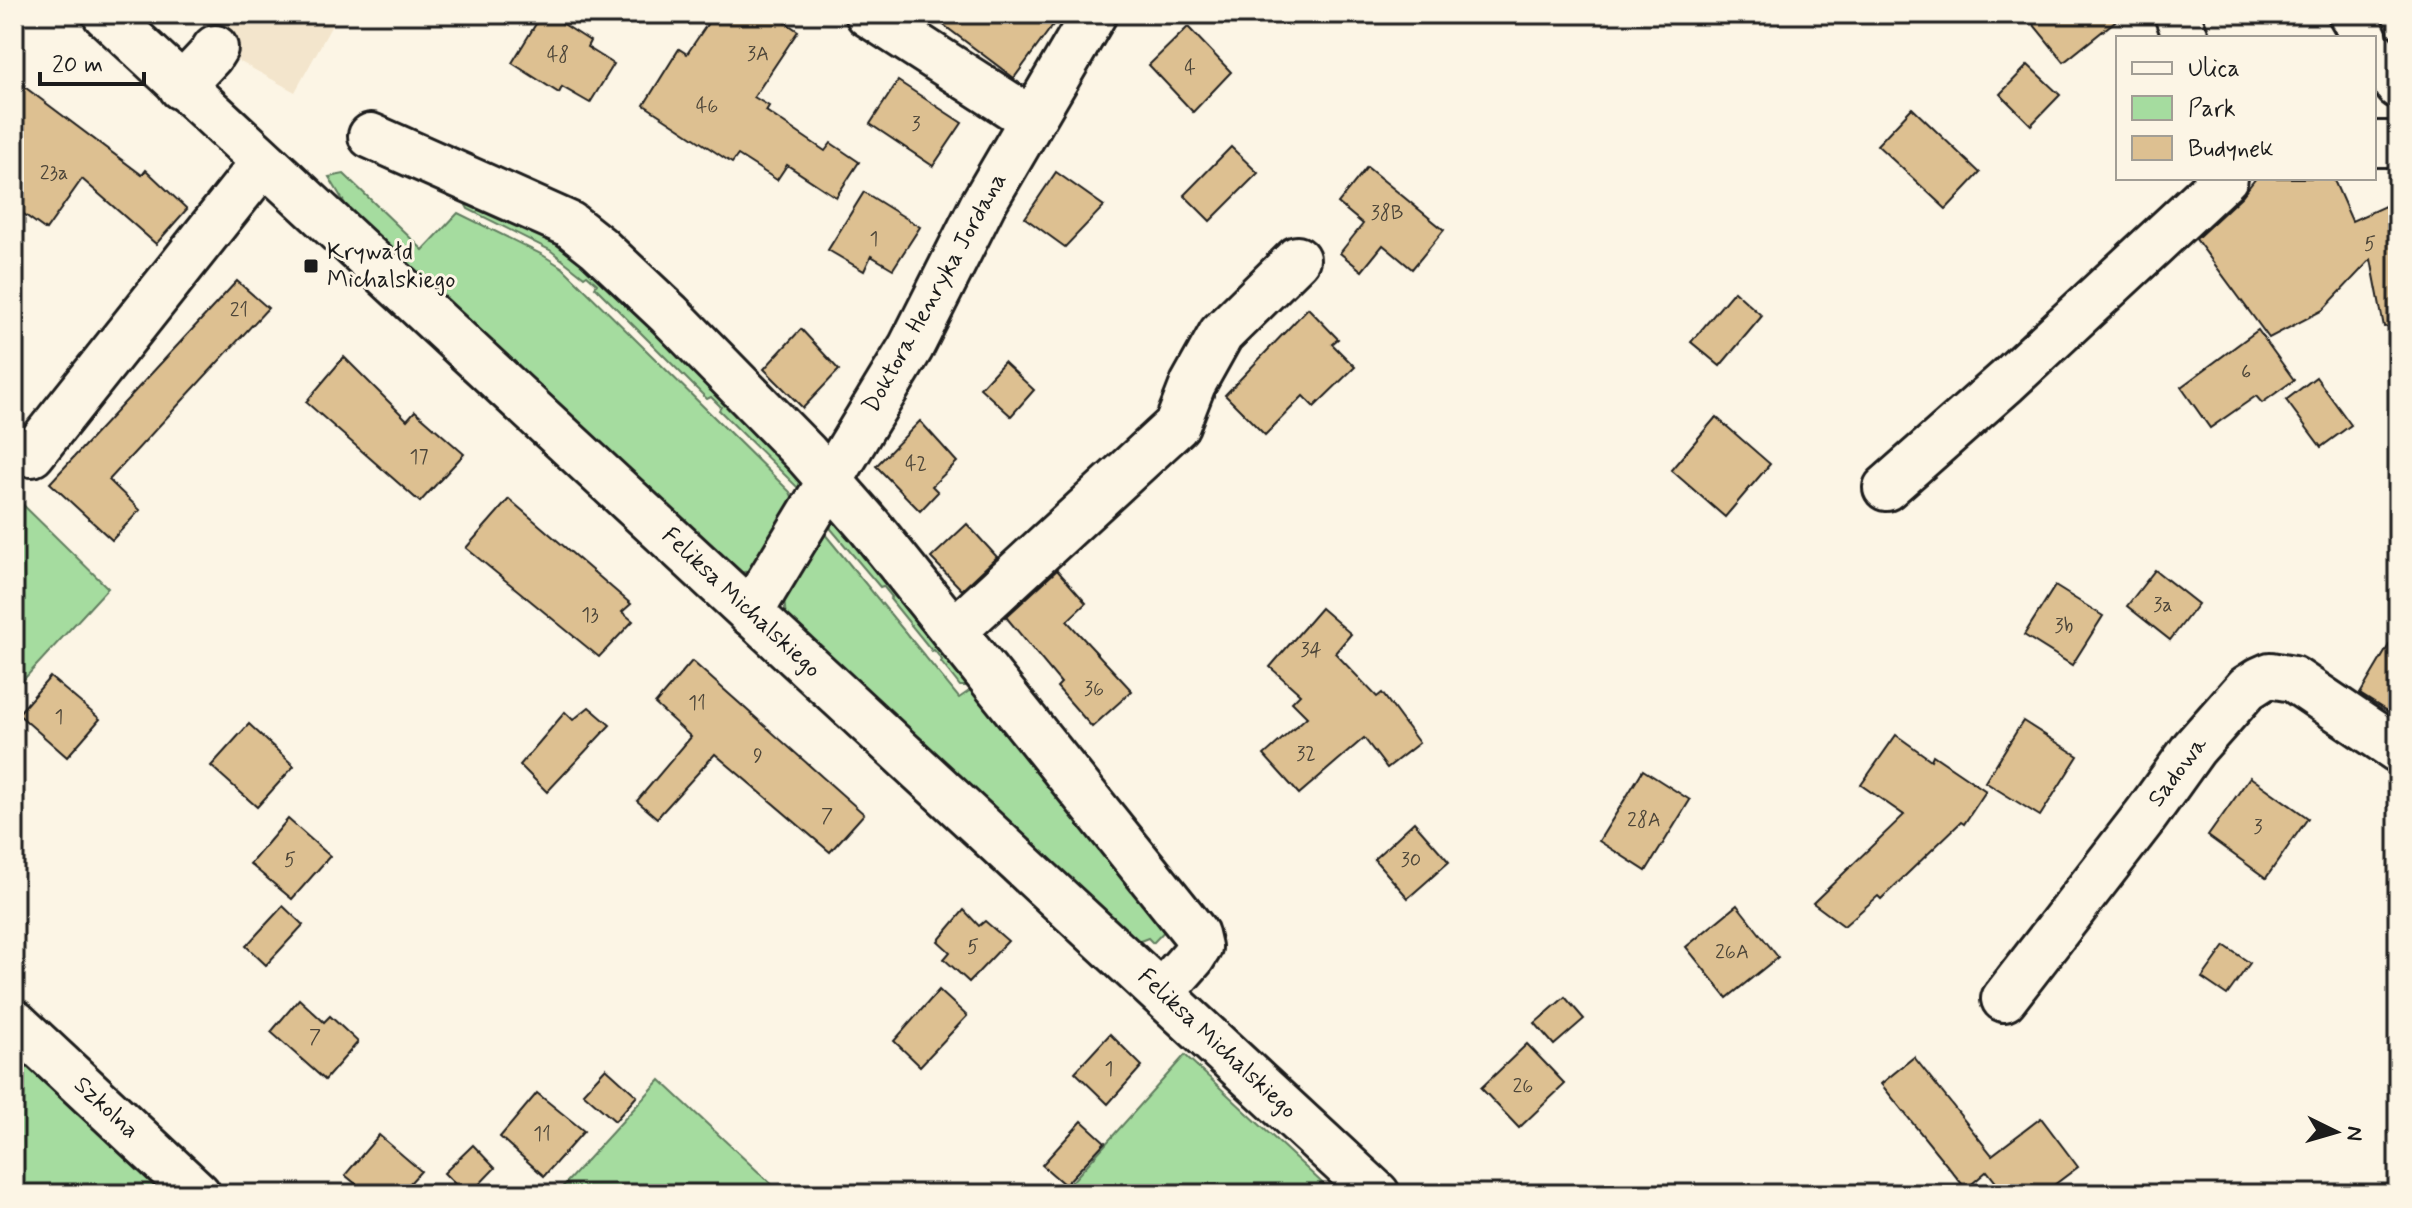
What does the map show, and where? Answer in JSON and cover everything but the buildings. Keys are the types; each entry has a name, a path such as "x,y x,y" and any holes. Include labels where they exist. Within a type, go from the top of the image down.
{"street":[{"name":"Feliksa Michalskiego","path":"105,14 1377,1194"},
{"path":"868,14 1031,119"},
{"name":"Doktora Henryka Jordana","path":"750,613 919,333 973,223 1094,14"},
{"path":"2177,14 2185,36"},
{"path":"2351,14 2364,36"},
{"path":"181,87 215,48"},
{"path":"2376,56 2398,86"},
{"path":"371,136 555,216 579,231 669,314 806,454 954,631 1196,934 1199,947 1162,992"},
{"path":"2376,144 2398,144"},
{"path":"32,454 263,163"},
{"path":"1886,488 2006,382 2223,180"},
{"path":"954,631 1177,425 1193,384 1221,334 1297,259"},
{"name":"Sadowa","path":"2004,999 2194,748 2247,688 2261,679 2270,675 2293,679 2398,750"},
{"name":"Szkolna","path":"14,1022 198,1194"}],"shaded area":[{"path":"219,14 338,14 295,92 204,42"}],"green space":[{"path":"344,174 423,250 458,213 563,268 790,492 796,505 755,570 739,573 353,217 329,177"},
{"path":"462,198 561,230 807,484 801,489 797,487 719,410 721,407 711,397 707,399 595,287 597,284 587,275 584,277 550,250 468,209"},
{"path":"14,496 108,588 14,690"},
{"path":"838,513 970,682 967,686 960,686 883,586 880,587 831,529 829,517"},
{"path":"824,533 959,698 975,687 1173,922 1153,943 1148,938 1135,943 786,618 783,588"},
{"path":"14,999 222,1194 14,1194"},
{"path":"1185,1055 1334,1194 1061,1194"},
{"path":"660,1080 782,1194 556,1194"}],"place":[{"name":"Krywałd Michalskiego","path":"311,266"}]}
